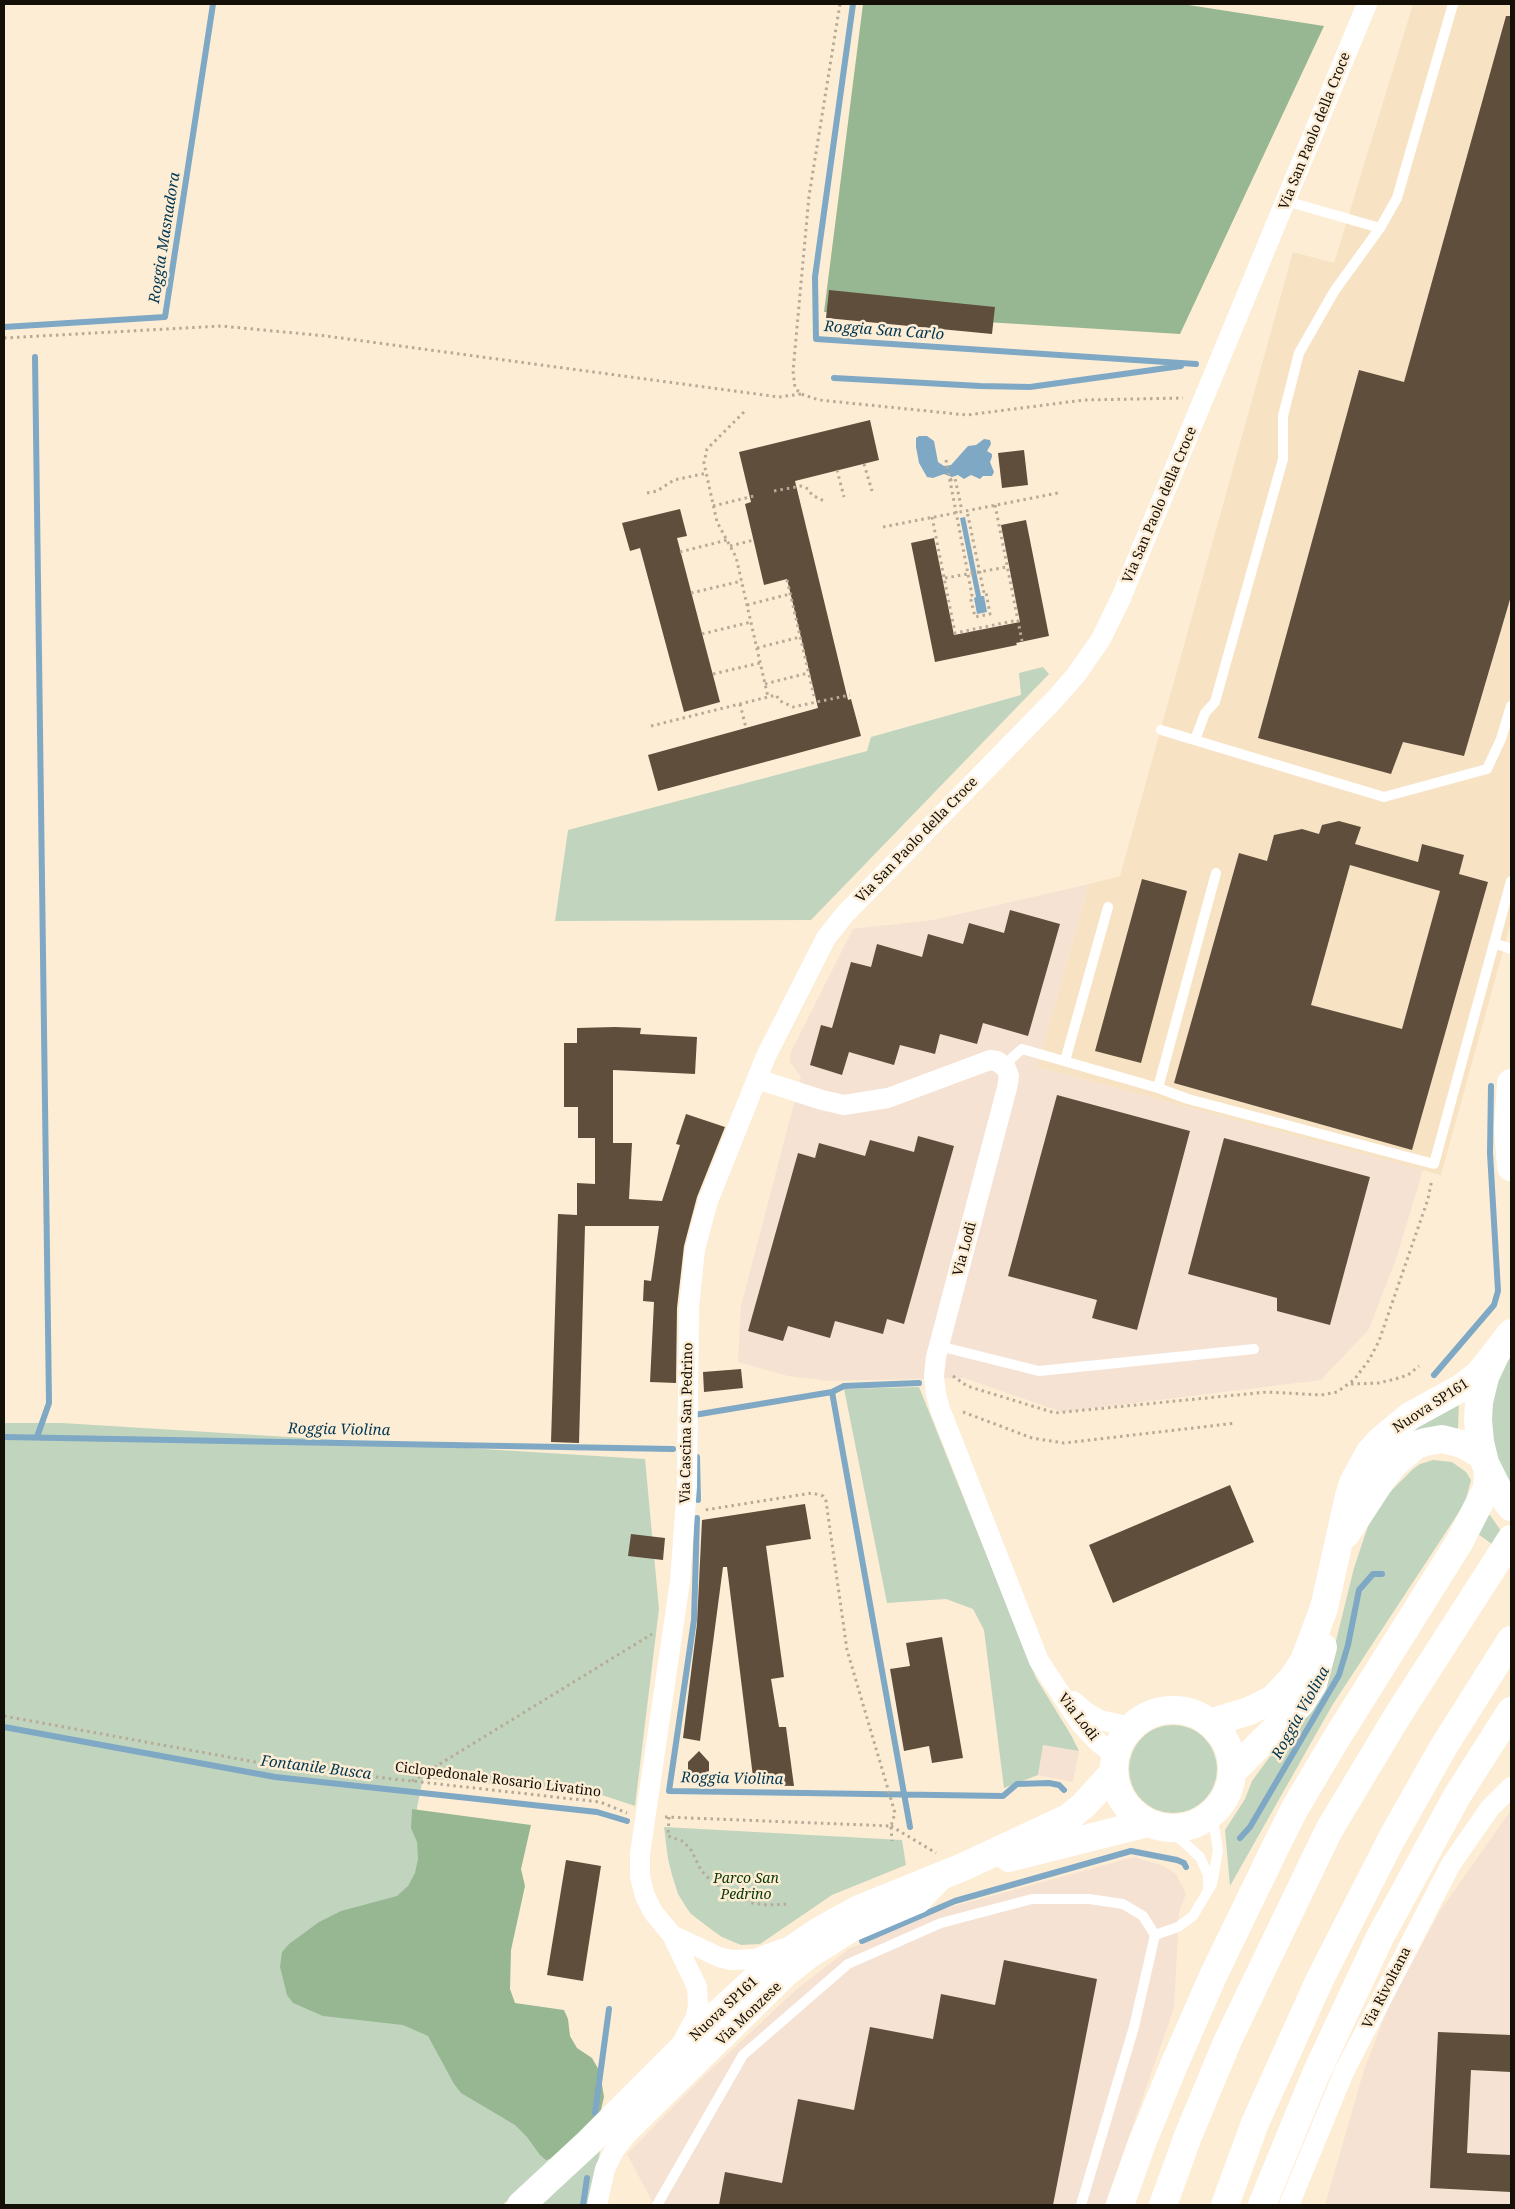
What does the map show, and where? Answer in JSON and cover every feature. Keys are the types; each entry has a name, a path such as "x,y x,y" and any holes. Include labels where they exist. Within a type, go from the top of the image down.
{"main road":[{"path":"1511,1083 1508,1128 1511,1167"},
{"path":"1120,2205 1142,2143 1213,1976 1295,1808 1360,1699 1460,1542 1487,1488 1485,1463 1478,1433 1479,1402 1485,1377 1508,1337"},
{"name":"Nuova SP161","path":"1210,1723 1249,1711 1267,1702 1281,1692 1304,1661 1324,1608 1354,1481 1370,1452 1410,1416 1461,1388 1479,1374 1508,1337"},
{"name":"Nuova SP161","path":"1337,1548 1382,1479 1393,1465 1416,1445 1442,1440 1462,1444 1485,1463"},
{"path":"1485,1463 1499,1491 1511,1507"},
{"path":"1163,2205 1188,2136 1228,2040 1329,1830 1398,1715 1507,1545"},
{"name":"Nuova SP161","path":"1232,1772 1297,1707 1310,1689 1322,1653 1325,1631 1324,1608"},
{"path":"1225,2205 1255,2123 1320,1979 1392,1838 1444,1746 1511,1640"},
{"name":"Nuova SP161","path":"521,2205 589,2142 759,1976 806,1939 872,1902 958,1869 1068,1818 1084,1805 1114,1764 1121,1739 1131,1727 1151,1714 1171,1710 1192,1713 1210,1723 1226,1744 1232,1772 1225,1797 1209,1816 1189,1826 1158,1826 1102,1833 1031,1854 958,1869"},
{"path":"1262,2205 1315,2076 1380,1937 1457,1796 1511,1711"},
{"path":"1114,1764 1118,1793 1124,1804 1133,1813 1158,1826"}],"street":[{"name":"Via San Paolo della Croce","path":"832,929 844,914 1054,700 1092,652 1112,620 1367,4"},
{"name":"Via Cascina San Pedrino","path":"657,2074 689,2034 698,2005 695,1981 672,1934 654,1912 645,1896 640,1877 640,1854 675,1620 686,1513 689,1308 695,1249 708,1202 766,1056 802,982 832,929"},
{"path":"758,1079 822,1100 844,1105 888,1098 990,1060 994,1059 1004,1065"},
{"name":"Via Lodi","path":"1004,1065 1008,1076 1007,1088 934,1362 937,1400 1030,1641 1047,1674 1080,1723 1104,1748 1114,1764"},
{"name":"Via Lodi","path":"1047,1674 1077,1705 1090,1715 1110,1724 1131,1727"},
{"name":"Via Rivoltana","path":"1290,2205 1352,2055 1451,1864 1490,1808 1511,1787"},
{"name":"Via Monzese","path":"597,2205 606,2169 626,2135 787,1977 811,1958 852,1932 920,1903 958,1869"},
{"name":"Via Cascina San Pedrino","path":"672,1934 720,1957 737,1961 761,1958 806,1939"}],"lane":[{"path":"1195,740 1205,713 1215,702 1284,460 1283,416 1300,353 1335,290 1380,228 1397,198 1453,4"},
{"path":"1286,201 1380,228"},
{"path":"1161,730 1384,797 1487,769 1501,739 1511,706"},
{"path":"1158,1088 1216,873"},
{"path":"1004,1065 1022,1049 1158,1088 1188,1099 1434,1164 1511,881"},
{"path":"1065,1061 1108,907"},
{"path":"1494,943 1511,949"},
{"path":"939,1346 1039,1371 1254,1349"},
{"path":"1155,1935 1172,1931 1185,1922 1197,1911 1212,1884 1218,1860 1216,1838 1209,1816"},
{"path":"1158,1826 1200,1857 1208,1875 1207,1893"},
{"path":"657,2205 743,2055 848,1964 941,1923 1032,1899 1089,1899 1123,1904 1143,1916 1155,1935 1134,2027 1081,2205"}],"path":[{"path":"801,394 795,388 792,379 805,232 840,4"},
{"path":"4,338 234,327 336,337 779,397 801,394 819,400 967,415 1084,400 1139,398 1204,400"},
{"path":"744,412 707,449 704,459 717,522 736,557 768,697"},
{"path":"946,460 968,574 974,617 990,614 967,511"},
{"path":"864,464 872,491"},
{"path":"837,470 844,498"},
{"path":"647,493 657,491 674,480 707,473"},
{"path":"950,480 955,478 962,512"},
{"path":"774,491 801,486 808,489 812,495 826,502"},
{"path":"883,527 1058,493"},
{"path":"714,506 754,496"},
{"path":"995,505 1022,641"},
{"path":"932,518 956,634 1018,620"},
{"path":"680,552 727,540"},
{"path":"730,546 754,540"},
{"path":"945,578 1007,567"},
{"path":"787,580 814,696"},
{"path":"691,593 742,581"},
{"path":"747,605 790,594"},
{"path":"702,634 751,622"},
{"path":"756,648 800,637"},
{"path":"713,674 760,662"},
{"path":"765,684 808,673"},
{"path":"651,726 776,695 780,701 793,707 850,695"},
{"path":"740,704 746,728"},
{"path":"1350,1384 1379,1383 1395,1379 1408,1375 1419,1366"},
{"path":"937,1400 1027,1437 1059,1443 1236,1422"},
{"path":"686,1513 812,1493 823,1496 826,1501 847,1650 895,1813 891,1826 892,1841"},
{"path":"411,1781 675,1620"},
{"name":"Ciclopedonale Rosario Livatino","path":"4,1716 277,1766 600,1802 631,1815 891,1826"},
{"path":"668,1817 668,1836 682,1841 690,1848 701,1870 712,1882 751,1903 767,1905 790,1904"},
{"path":"891,1826 958,1869"}],"shaded area":[{"path":"1413,4 1511,4 1511,922 1441,1175 1037,1067 1089,884 1120,876 1293,252 1334,263"},
{"path":"1089,884 1037,1067 1423,1170 1396,1259 1369,1329 1321,1380 1062,1412 964,1378 829,1381 788,1376 738,1362 741,1306 801,1077 790,1062 791,1052 853,929 933,920"},
{"path":"1043,1745 1079,1751 1073,1782 1038,1775"},
{"path":"1511,1810 1511,2205 1325,2205 1364,2070 1389,2006 1440,1911"},
{"path":"1134,1857 1164,1866 1176,1874 1186,1894 1179,1912 1174,2008 1105,2205 654,2205 627,2154 702,2078 798,1988 849,1949 940,1910"}],"green space":[{"path":"863,4 1182,4 1324,26 1180,334 824,312"},
{"path":"1043,667 1049,674 811,920 555,921 568,830 867,751 871,737 1021,695 1019,673"},
{"path":"1511,1355 1511,1488 1496,1457 1490,1418 1496,1385"},
{"path":"919,1387 1036,1678 1079,1751 1043,1745 1038,1775 1004,1788 984,1630 973,1609 946,1599 887,1603 844,1389"},
{"path":"1459,1401 1458,1429 1393,1439"},
{"path":"4,1423 62,1423 645,1459 659,1609 635,1806 602,1795 423,1778 416,1813 525,2125 551,2164 502,2205 4,2205"},
{"path":"1433,1460 1452,1462 1466,1472 1471,1480 1465,1503 1333,1704 1230,1886 1225,1830 1245,1799 1252,1781 1310,1702 1330,1665 1354,1568 1371,1517 1389,1493 1413,1469 1420,1464"},
{"path":"1490,1515 1501,1531 1511,1558 1478,1534 1485,1517"},
{"path":"1173,1725 1190,1728 1204,1738 1214,1752 1217,1769 1214,1786 1204,1800 1190,1810 1173,1813 1156,1810 1142,1800 1132,1786 1129,1769 1132,1752 1142,1738 1156,1728"},
{"path":"412,1809 531,1825 521,1869 525,1886 511,1950 510,1989 515,2003 564,2010 568,2019 570,2036 577,2048 592,2058 600,2072 604,2097 601,2110 592,2125 558,2158 546,2160 515,2125 461,2093 454,2084 428,2036 403,2025 323,2016 293,2003 287,1995 280,1967 282,1952 289,1944 319,1922 341,1911 397,1896 408,1886 415,1873 418,1859 417,1842 411,1828"},
{"name":"Parco San Pedrino","path":"664,1827 902,1840 906,1865 832,1895 760,1944 741,1945 722,1937 691,1914 686,1907 678,1894 672,1875"},
{"path":"602,2141 590,2205 540,2205"}],"water":[{"path":"927,436 934,441 938,462 944,466 951,465 968,446 976,445 984,439 990,440 991,444 987,451 992,454 990,462 994,472 992,476 983,476 980,479 971,475 964,479 958,475 952,477 944,474 933,478 927,477 919,463 916,438"},
{"path":"965,517 981,596 984,596 987,612 977,614 974,598 976,597 960,518"}],"building":[{"path":"1506,16 1511,16 1511,596 1464,756 1403,742 1391,774 1258,738 1359,370 1404,382"},
{"path":"829,290 995,307 992,334 826,318"},
{"path":"870,420 879,460 795,481 848,700 851,699 861,736 658,791 648,755 818,708 787,579 764,585 745,504 751,502 739,452"},
{"path":"1024,450 1028,485 1002,488 998,453"},
{"path":"680,509 687,536 677,538 720,702 684,712 640,548 630,551 622,523"},
{"path":"1026,520 1049,636 1016,643 1017,645 935,662 911,543 934,538 954,635 1020,622 1001,525"},
{"path":"1339,821 1361,827 1355,844 1418,862 1422,844 1464,855 1459,874 1488,882 1412,1150 1174,1083 1239,853 1267,861 1274,835 1302,829 1319,834 1322,825","holes":["1350,865 1440,891 1402,1029 1311,1005"]},
{"path":"1142,879 1187,891 1141,1063 1095,1051"},
{"path":"1010,910 1060,924 1028,1036 983,1023 977,1044 940,1034 935,1054 900,1045 894,1065 849,1052 842,1075 810,1065 821,1025 832,1028 851,962 871,967 877,944 922,957 928,934 963,944 969,923 1004,933"},
{"path":"577,1028 641,1028 640,1034 697,1037 695,1074 613,1070 613,1143 632,1143 629,1199 662,1201 680,1145 676,1144 686,1114 725,1127 697,1197 684,1246 677,1308 676,1383 650,1382 654,1302 643,1301 644,1280 651,1281 659,1226 585,1226 579,1443 551,1442 558,1214 577,1215 577,1183 595,1184 595,1138 578,1138 578,1107 564,1107 564,1043 577,1043"},
{"path":"1057,1095 1190,1131 1137,1330 1092,1318 1097,1300 1008,1276"},
{"path":"918,1136 954,1146 904,1324 887,1319 883,1334 835,1321 830,1338 788,1326 783,1341 748,1331 798,1153 815,1158 819,1143 865,1156 870,1140 914,1152"},
{"path":"1224,1138 1370,1177 1330,1325 1277,1311 1277,1298 1188,1274"},
{"path":"741,1369 743,1388 704,1392 703,1372"},
{"path":"1230,1485 1254,1542 1113,1603 1089,1545"},
{"path":"805,1504 811,1539 766,1546 784,1677 771,1679 779,1727 786,1727 794,1786 754,1785 727,1567 723,1567 700,1741 683,1738 697,1624 702,1520"},
{"path":"631,1534 665,1538 663,1560 628,1556"},
{"path":"942,1637 963,1758 932,1763 929,1746 904,1751 890,1669 910,1666 906,1643"},
{"path":"699,1751 709,1762 709,1771 702,1777 694,1777 688,1770 688,1762"},
{"path":"566,1860 601,1866 583,1981 547,1975"},
{"path":"1004,1960 1097,1979 1053,2205 719,2205 725,2172 782,2183 798,2099 854,2110 870,2027 933,2039 941,1994 995,2005"},
{"path":"1438,2032 1511,2035 1511,2072 1471,2070 1467,2153 1511,2155 1511,2192 1430,2188"}],"waterway":[{"name":"Roggia Masnadora","path":"4,327 165,317 213,4"},
{"name":"Roggia San Carlo","path":"853,4 815,277 816,339 1196,364"},
{"path":"35,357 49,1403 37,1437"},
{"path":"834,378 1030,387 1181,366"},
{"path":"1434,1375 1494,1305 1498,1291 1490,1153 1491,1086"},
{"path":"832,1392 844,1386 919,1383"},
{"path":"694,1419 694,1415 832,1392 910,1827"},
{"name":"Roggia Violina","path":"4,1437 673,1449"},
{"name":"Roggia Violina","path":"697,1457 698,1500"},
{"name":"Roggia Violina","path":"697,1518 694,1620 669,1791 1003,1796 1017,1784 1049,1783 1059,1785 1064,1790"},
{"name":"Roggia Violina","path":"1240,1838 1250,1827 1339,1675 1348,1645 1359,1590 1373,1574 1382,1574"},
{"name":"Fontanile Busca","path":"4,1727 275,1777 597,1812 627,1821"},
{"path":"862,1941 955,1901 1131,1851 1177,1860 1184,1863 1186,1867"},
{"path":"595,2113 609,2009"},
{"path":"583,2205 587,2178"}]}
